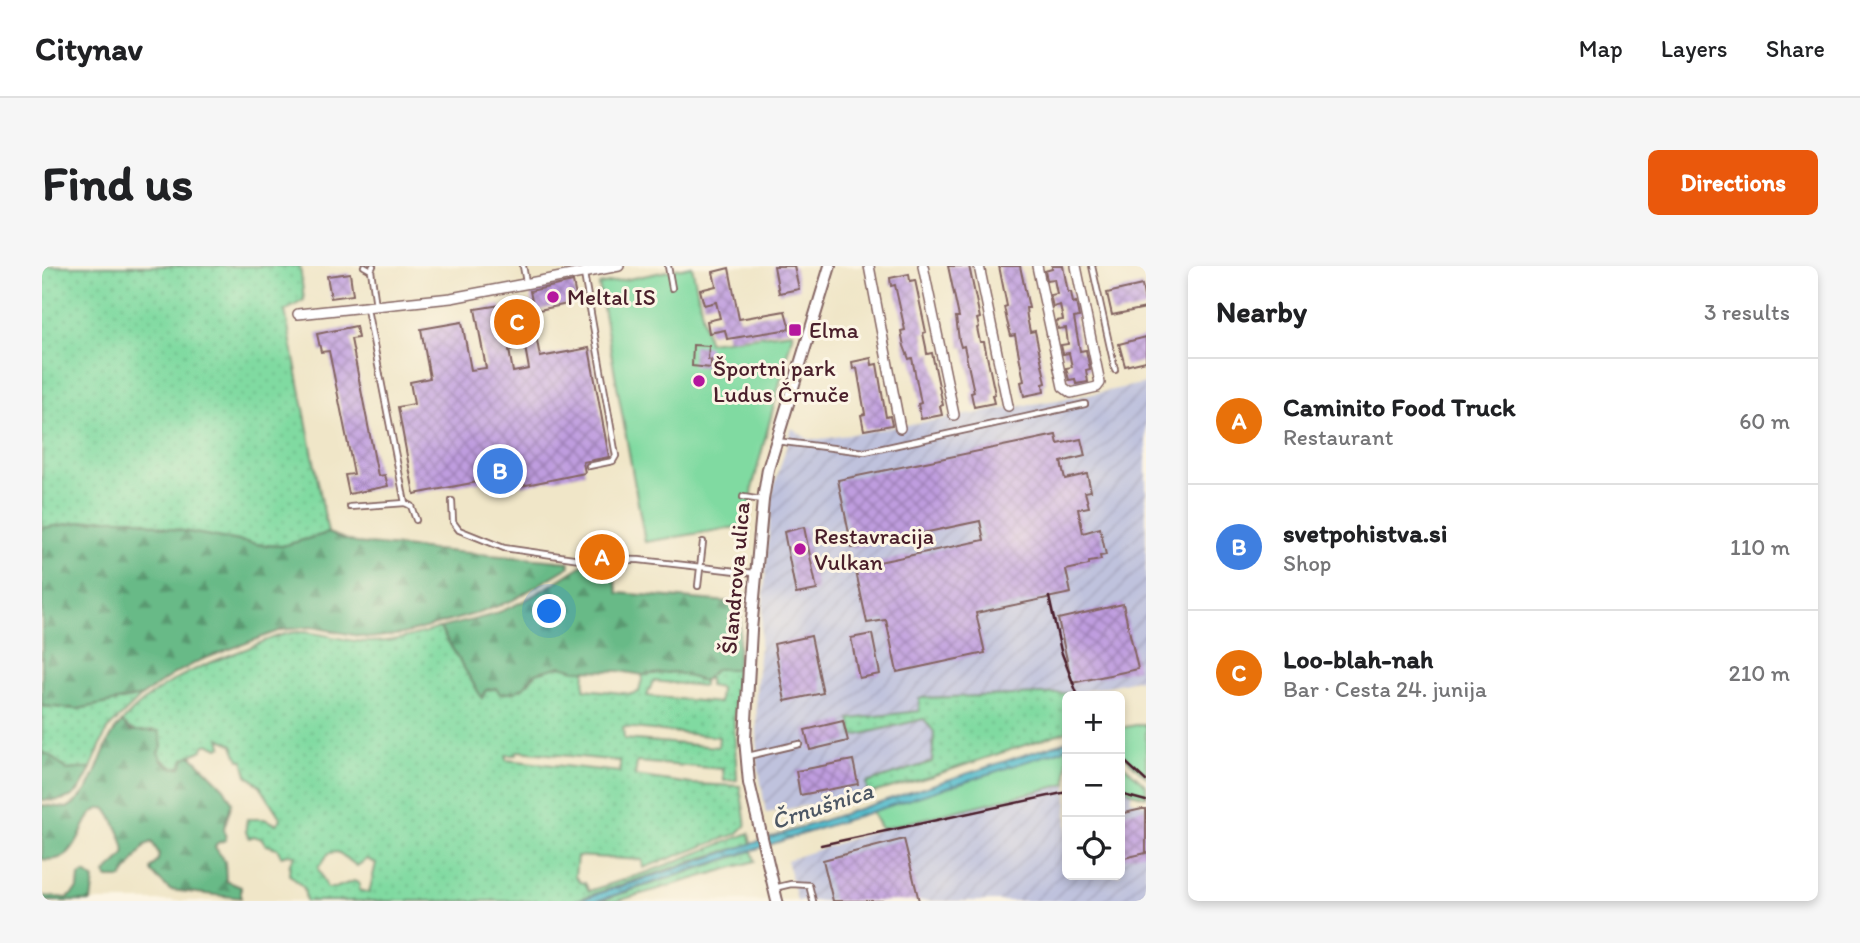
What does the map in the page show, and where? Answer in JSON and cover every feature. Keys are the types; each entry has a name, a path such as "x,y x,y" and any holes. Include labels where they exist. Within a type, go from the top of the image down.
{"street":[{"path":"298,314 451,298 618,266"},
{"name":"Šlandrova ulica","path":"776,901 749,783 747,757 747,687 762,500 775,440 830,266"},
{"path":"869,266 900,428"},
{"path":"923,266 954,415"},
{"path":"979,266 1008,406"},
{"path":"1037,266 1063,387 1071,393 1097,387 1100,383 1076,266"}],"lane":[{"path":"364,266 372,268 371,307 405,503"},
{"path":"523,266 527,283"},
{"path":"668,266 672,288"},
{"path":"1092,266 1115,370"},
{"path":"584,273 616,456 613,461 589,466"},
{"path":"775,440 865,452 1085,404"},
{"path":"743,497 762,500"},
{"path":"452,500 453,522 459,530 503,548 580,559 639,560 756,573"},
{"path":"350,507 405,503 411,506 416,520"},
{"path":"698,586 703,542"},
{"path":"747,757 799,744"},
{"path":"774,888 791,884 809,885 813,901"}],"shaded area":[{"path":"1146,383 1146,678 1084,691 1062,691 1062,695 920,698 919,711 850,719 854,736 925,718 934,732 932,762 867,782 868,794 766,813 758,765 756,694 772,494 792,428 808,439 822,439"},
{"path":"1062,785 1062,880 1125,880 1125,787 1132,793 1130,800 1146,805 1146,901 797,901 787,860 881,829"}],"green space":[{"path":"42,266 300,266 304,300 285,311 328,533 282,546 166,528 134,519 101,519 42,528"},
{"name":"Športni park Ludus Črnuče","path":"692,266 708,342 793,332 753,485 749,525 645,542 599,285"},
{"path":"101,519 134,519 166,528 262,545 282,546 328,533 356,543 569,562 570,566 513,600 482,612 403,634 369,638 312,627 281,630 201,660 172,675 142,696 78,709 42,706 42,528"},
{"path":"586,563 611,564 618,593 742,603 737,669 716,669 703,681 674,672 643,675 619,671 575,670 561,666 536,673 524,687 515,692 500,694 496,688 486,690 482,698 440,628 487,616 518,604"},
{"path":"440,628 482,698 486,690 528,683 536,673 561,666 585,670 584,689 631,694 639,692 643,675 674,672 703,681 703,686 653,681 647,696 719,703 720,688 709,686 709,679 703,679 716,669 737,669 734,723 737,780 724,781 723,769 637,762 635,776 691,784 740,786 746,825 737,834 643,868 642,860 577,856 575,876 585,883 589,891 648,872 749,833 751,844 573,901 306,901 304,888 289,874 290,863 295,855 281,856 277,848 266,845 262,839 247,836 247,819 264,819 276,824 281,819 260,786 247,775 243,760 239,760 233,745 220,738 222,746 218,748 205,745 202,750 184,759 181,767 174,768 159,757 158,752 162,746 153,730 136,731 122,722 149,697 179,678 211,662 277,636 304,632 377,642","holes":["623,727 719,737 718,747 624,739","518,751 620,761 620,772 506,760 506,755 516,755","338,852 357,866 367,859 376,863 369,893 359,890 360,884 354,881 327,888 318,868 329,853"]},
{"path":"1062,693 1062,733 929,777 868,794 866,783 932,762 934,732 924,719 854,736 850,719 919,711 919,698"},
{"path":"142,696 107,730 91,768 67,770 42,752 42,706 78,709"},
{"path":"122,722 131,731 159,731 162,746 158,752 162,761 174,768 181,767 184,759 191,755 224,788 232,802 224,828 226,840 217,843 215,847 225,862 226,881 241,887 241,898 170,890 152,873 151,869 159,854 152,842 145,845 122,878 108,878 105,874 125,850 105,808 96,810 89,817 67,854 56,859 42,859 42,805 67,808 78,800"},
{"path":"1146,725 1146,777 1125,757 1125,727"},
{"path":"1062,749 1062,785 881,829 871,811"},
{"path":"42,752 67,770 91,768 74,795 61,800 42,800"},
{"path":"1125,766 1146,785 1146,797 1132,793 1125,787"},
{"path":"752,851 755,861 617,901 599,901"},
{"path":"85,873 94,880 91,901 42,901 42,896 68,898 78,888 79,876"}],"water":[{"name":"Črnušnica","path":"1062,743 1062,750 596,901 576,901"}],"building":[{"path":"774,266 794,266 799,289 779,293"},
{"path":"948,266 969,266 980,318 977,319 977,328 980,342 984,342 995,394 992,395 994,403 974,407 971,393 974,392 964,346 961,347 959,340 956,317 959,317"},
{"path":"999,266 1020,266 1029,308 1026,308 1030,332 1035,331 1046,383 1043,384 1044,392 1024,396 1021,382 1024,381 1015,335 1011,336 1004,307 1007,306"},
{"path":"1052,266 1063,266 1068,292 1071,292 1073,303 1076,302 1079,317 1074,318 1080,351 1086,350 1090,369 1086,370 1088,382 1076,384 1075,379 1069,380 1066,368 1072,367 1069,353 1063,354 1061,345 1068,344 1066,328 1058,329 1056,321 1063,320 1060,305 1053,307 1050,295 1057,294 1054,279 1047,280 1045,271 1052,269"},
{"path":"729,268 739,319 785,311 790,329 727,339 725,330 709,333 707,321 720,318 716,302 704,305 700,290 716,286 713,272"},
{"path":"350,273 353,295 331,298 327,276"},
{"path":"909,274 910,281 915,280 926,332 923,333 927,354 932,353 943,405 940,406 942,415 921,419 918,404 921,403 912,358 909,359 904,346 901,331 905,330 895,285 891,286 890,278"},
{"name":"Meltal IS","path":"573,282 577,302 534,311 530,291"},
{"path":"1142,285 1146,308 1112,315 1107,293"},
{"path":"501,305 502,311 508,310 509,317 532,313 540,357 589,348 609,457 583,462 585,473 521,486 519,474 414,494 398,407 414,404 410,382 430,378 421,329 462,322 471,370 486,368 475,309","holes":["525,347 529,369 513,372 509,350"]},
{"path":"356,326 358,338 351,339 378,476 385,475 388,486 349,494 345,475 354,474 329,351 321,352 317,334"},
{"path":"1146,337 1146,361 1125,366 1119,344"},
{"path":"693,345 709,346 708,359 711,360 711,368 692,366"},
{"path":"871,358 872,365 877,364 886,417 890,416 892,425 864,430 861,415 865,414 857,368 853,369 852,362"},
{"path":"1056,435 1058,444 1081,439 1085,456 1061,462 1065,479 1087,474 1091,491 1085,492 1089,507 1078,509 1083,533 1100,528 1106,555 1100,556 1101,560 1089,562 1089,565 1066,570 1071,593 976,613 985,653 897,672 886,620 867,623 855,567 984,540 980,521 852,548 838,480"},
{"path":"804,527 817,590 796,594 784,532"},
{"path":"1123,604 1138,669 1072,683 1058,619"},
{"path":"872,634 880,674 859,678 851,638"},
{"path":"811,636 823,693 785,701 774,644"},
{"path":"843,721 848,741 810,750 805,730"},
{"path":"853,760 858,784 800,795 796,771"},
{"path":"1146,809 1146,853 1125,858 1125,813"},
{"path":"904,839 919,901 833,901 823,860"}],"railway":[{"path":"1049,597 1061,651 1076,691"},
{"path":"1125,762 1146,781"},
{"path":"821,845 1062,793"},
{"path":"1125,795 1146,801"}],"place":[{"name":"Meltal IS","path":"553,297"},
{"name":"Loo-blah-nah","path":"517,322"},
{"name":"Elma","path":"795,330"},
{"name":"Športni park Ludus Črnuče","path":"699,381"},
{"name":"svetpohistva.si","path":"500,471"},
{"name":"Restavracija Vulkan","path":"800,549"},
{"name":"Caminito Food Truck","path":"602,557"}]}
